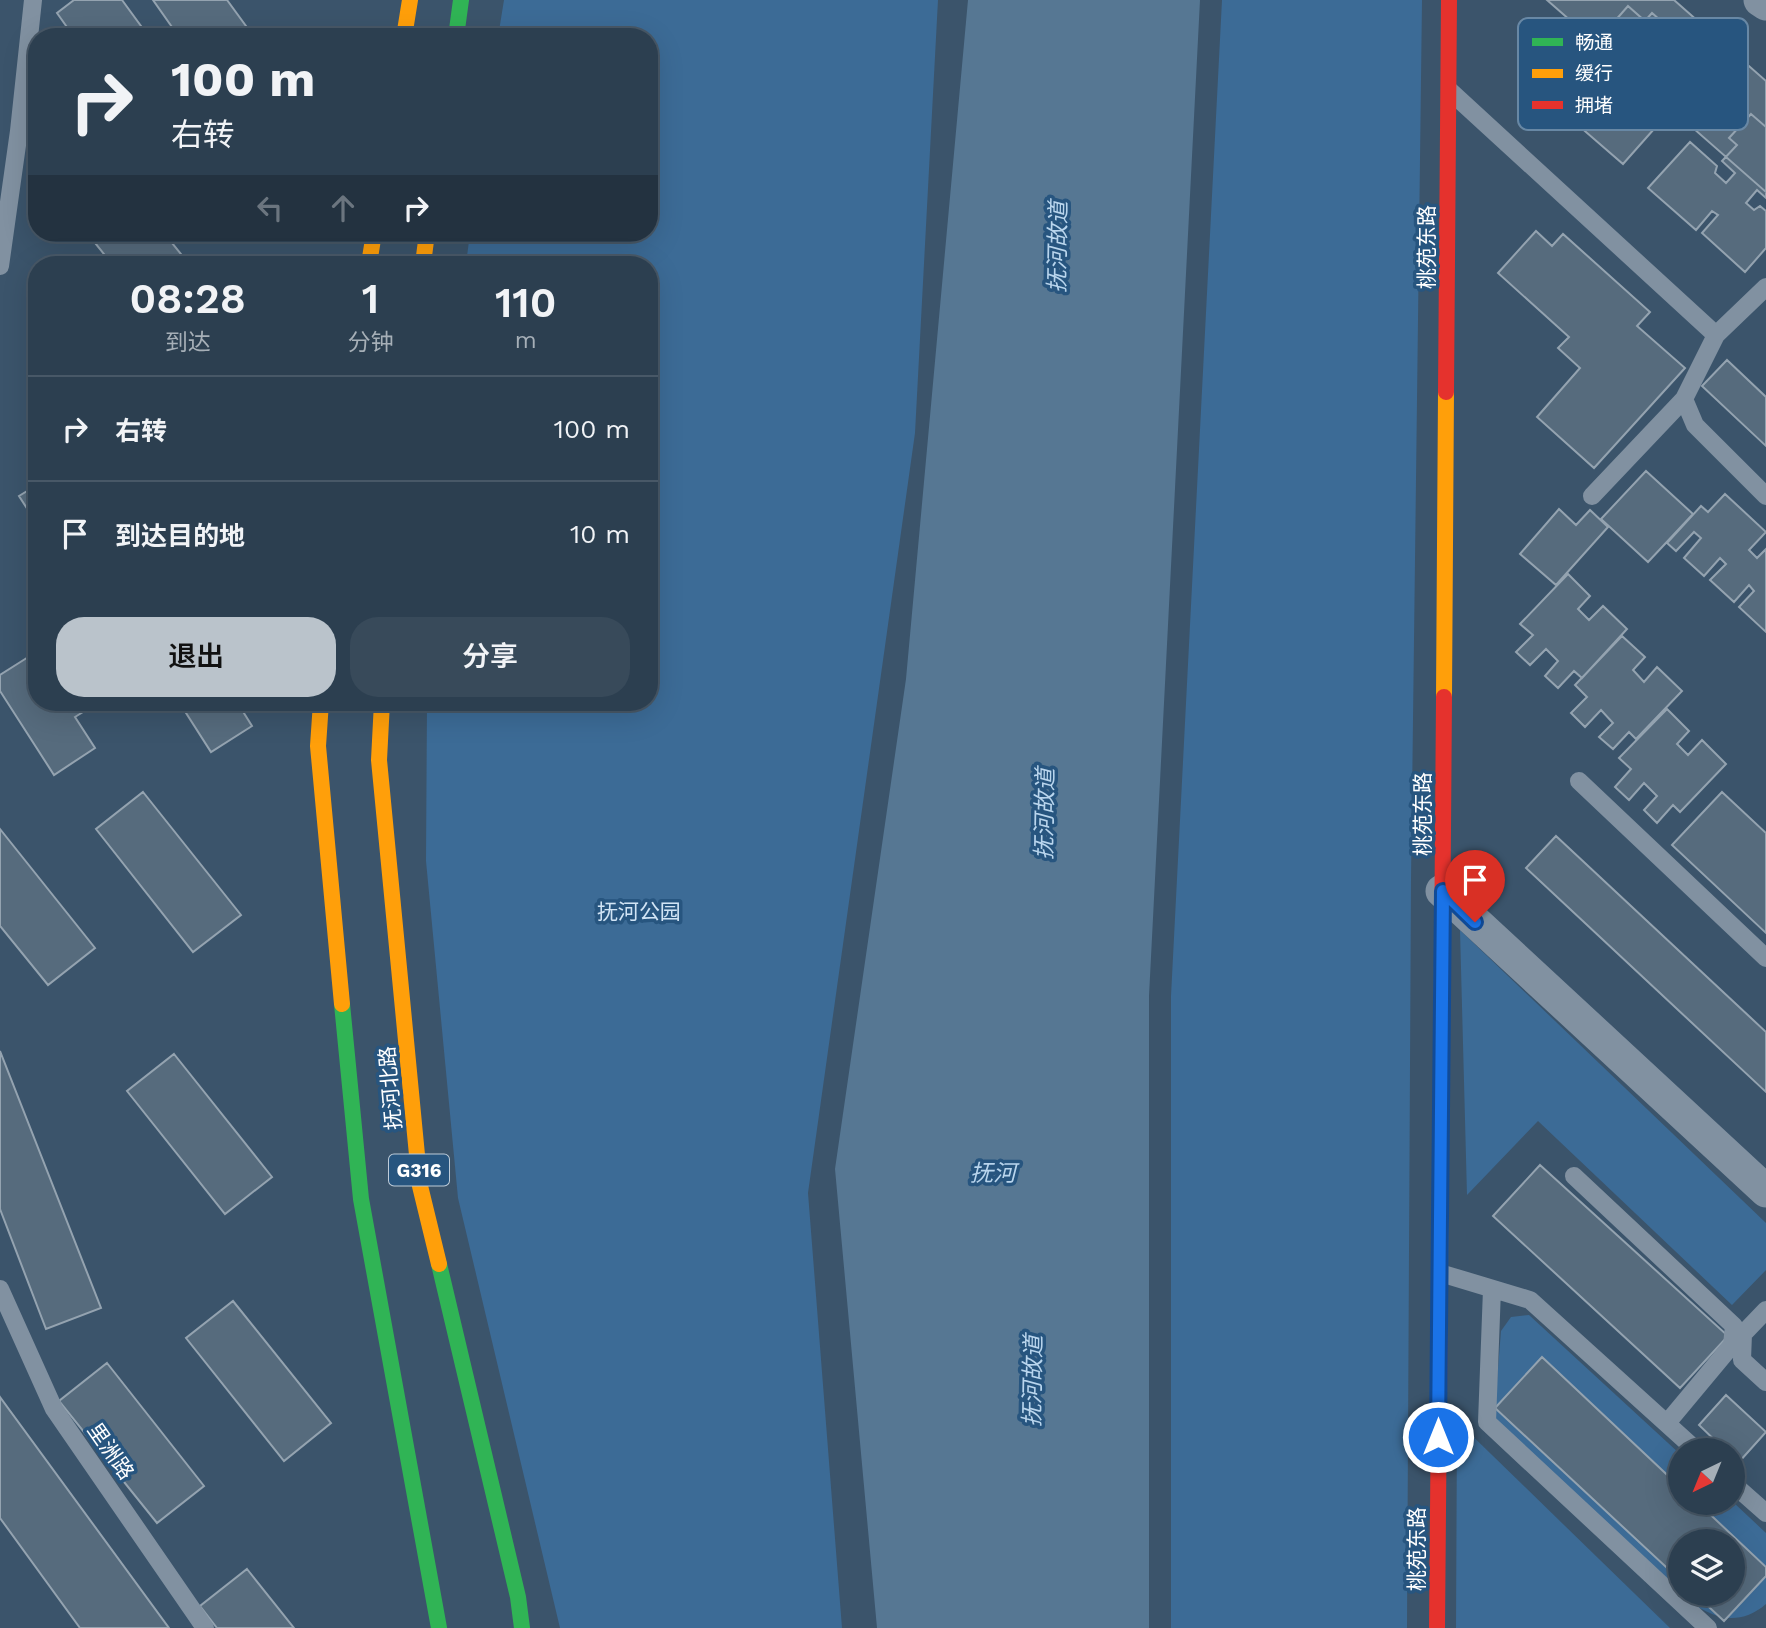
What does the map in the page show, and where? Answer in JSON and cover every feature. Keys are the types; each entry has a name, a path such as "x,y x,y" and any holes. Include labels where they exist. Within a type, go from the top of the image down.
{"main road":[{"path":"405,28 410,0"},
{"path":"457,28 461,0"},
{"name":"桃苑东路","path":"1437,1628 1449,0"},
{"name":"抚河北路","path":"320,711 318,746 361,1199 439,1628"},
{"name":"抚河北路","path":"382,711 379,760 420,1186 518,1597 522,1628"}],"street":[{"path":"1759,0 1766,4"},
{"path":"1443,891 1766,1191"}],"lane":[{"path":"29,28 33,0"},
{"path":"0,266 6,178 28,33"},
{"path":"1449,89 1716,335"},
{"path":"1592,496 1684,399 1716,335 1766,286"},
{"path":"1684,399 1695,425 1766,496"},
{"path":"1579,781 1766,958"},
{"path":"1574,1176 1734,1326 1732,1345 1667,1423"},
{"path":"1440,1273 1530,1300 1683,1438"},
{"name":"里洲路","path":"0,1289 54,1409 205,1628"},
{"path":"1492,1289 1487,1422 1708,1628"},
{"path":"1766,1310 1743,1335 1742,1360 1766,1382"},
{"path":"1745,1494 1766,1513"}],"green space":[{"name":"抚河公园","path":"504,0 938,0 915,433 808,1193 842,1628 560,1628 458,1198 426,861 427,711 658,711 658,256 467,256 469,242 658,242 658,28 499,28"},
{"path":"1222,0 1422,0 1411,880 1407,1628 1171,1628 1171,996"},
{"path":"1460,930 1766,1223 1766,1270 1732,1305 1538,1121 1467,1195"},
{"path":"1529,1315 1668,1443 1668,1516 1745,1516 1745,1513 1766,1533 1766,1604 1745,1616 1734,1618 1713,1614 1698,1606 1745,1606 1745,1529 1668,1529 1668,1581 1494,1419 1501,1331 1511,1317"},
{"path":"1457,1421 1670,1628 1456,1628"}],"water":[{"name":"抚河","path":"968,0 1200,0 1149,996 1149,1628 877,1628 835,1169 906,679"}],"building":[{"path":"74,0 122,0 142,28 68,28 57,13"},
{"path":"153,0 227,0 247,28 173,28"},
{"path":"1547,0 1674,0 1694,18 1568,18"},
{"path":"1628,6 1642,18 1618,18"},
{"path":"1748,65 1766,81 1766,192 1695,130 1748,130"},
{"path":"1751,114 1766,127 1766,198 1757,190 1746,203 1754,210 1760,206 1766,211 1766,248 1745,272 1702,233 1718,215 1712,211 1696,230 1648,188 1690,142 1717,166 1715,173 1726,183 1735,173 1722,161 1737,145 1729,138 1736,130 1748,130 1748,117"},
{"path":"1584,130 1653,130 1623,164"},
{"path":"1536,231 1552,246 1563,234 1650,312 1637,326 1685,368 1594,468 1537,417 1580,368 1558,348 1569,337 1498,273"},
{"path":"94,242 171,242 183,256 106,256"},
{"path":"1727,360 1766,397 1766,446 1702,386"},
{"path":"1646,471 1693,514 1648,562 1601,519"},
{"path":"28,490 28,510 19,496"},
{"path":"1725,494 1766,532 1749,550 1757,558 1766,549 1766,632 1739,607 1754,591 1749,585 1734,602 1710,580 1726,564 1720,558 1704,576 1684,558 1701,538 1694,532 1676,551 1667,543 1701,506 1708,512"},
{"path":"1559,509 1576,525 1590,510 1608,527 1556,585 1520,554"},
{"path":"1568,574 1590,596 1578,609 1589,620 1603,606 1627,629 1582,678 1574,671 1558,688 1545,676 1558,661 1546,649 1530,665 1516,652 1533,635 1520,624"},
{"path":"1622,636 1645,657 1633,670 1644,682 1657,667 1682,691 1636,739 1629,732 1613,749 1599,737 1613,723 1601,710 1585,727 1571,713 1587,697 1575,685"},
{"path":"28,657 28,711 85,711 75,717 95,748 54,775 0,691 0,675"},
{"path":"1667,709 1689,731 1677,744 1688,755 1702,740 1726,764 1680,812 1673,805 1657,823 1644,810 1657,796 1644,783 1629,800 1615,787 1631,769 1619,758"},
{"path":"185,711 243,711 252,726 211,752"},
{"path":"143,792 241,915 193,952 96,829"},
{"path":"1722,792 1766,833 1766,933 1672,845"},
{"path":"0,829 95,948 48,985 0,926"},
{"path":"1556,836 1766,1032 1766,1092 1526,868"},
{"path":"0,1051 101,1308 46,1329 0,1209"},
{"path":"174,1054 272,1177 225,1214 127,1091"},
{"path":"1540,1165 1728,1336 1680,1388 1493,1216"},
{"path":"233,1301 331,1423 284,1461 186,1338"},
{"path":"1542,1357 1668,1476 1668,1516 1712,1516 1726,1529 1668,1529 1668,1569 1495,1408"},
{"path":"107,1363 204,1486 157,1523 59,1401"},
{"path":"1726,1395 1766,1432 1745,1455 1745,1438 1712,1438 1699,1425"},
{"path":"0,1397 169,1628 80,1628 0,1518"},
{"path":"1745,1547 1766,1567 1766,1576 1745,1598"},
{"path":"247,1569 294,1628 217,1628 200,1606"},
{"path":"1708,1606 1738,1606 1724,1621"}],"traffic: fast":[{"path":"457,28 461,0"},
{"path":"342,1004 361,1199 439,1628"},
{"path":"439,1264 518,1597 522,1628"}],"traffic: slow":[{"path":"405,28 410,0"},
{"path":"370,256 373,242"},
{"path":"424,256 426,242"},
{"path":"1444,697 1446,392"},
{"path":"320,711 318,746 342,1004"},
{"path":"382,711 379,760 420,1186 439,1264"},
{"path":"1440,1278 1442,962"}],"traffic: jam":[{"path":"1446,392 1449,0"},
{"path":"1442,962 1444,697"},
{"path":"1437,1628 1440,1278"}],"route":[{"path":"1438,1437 1443,891 1475,922"}],"water label":[{"name":"抚河故道","path":"1058,247"},
{"name":"抚河故道","path":"1045,814"},
{"name":"抚河故道","path":"1033,1381"}]}
